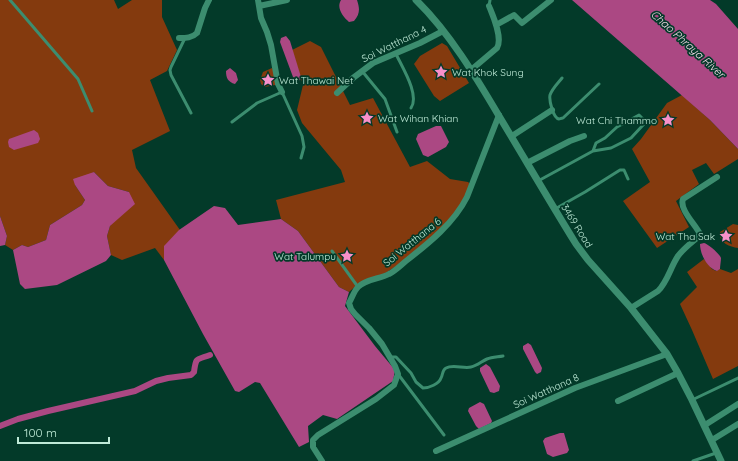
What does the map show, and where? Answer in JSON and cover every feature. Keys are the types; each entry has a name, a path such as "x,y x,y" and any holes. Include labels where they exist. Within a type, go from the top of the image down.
{"street":[{"path":"182,38 194,36 197,33 209,0"},
{"path":"282,92 278,84 271,45 261,18 259,3 287,0"},
{"name":"3469 Road","path":"416,0 423,6 443,31 471,70 576,244 588,260 631,308 667,354 705,425 722,461"},
{"path":"496,25 514,14 522,23 551,0"},
{"path":"471,70 499,45 496,25 490,3"},
{"name":"Soi Watthana 4","path":"337,93 353,78 373,63 385,57 396,54 443,31"},
{"path":"512,136 552,110"},
{"name":"Soi Watthana 6","path":"358,287 365,282 390,274 449,224 467,197 499,115"},
{"path":"527,163 570,141 584,136"},
{"path":"631,308 661,288 665,283 678,255 700,234 683,208 683,199 717,177"},
{"path":"322,461 313,446 313,440 394,385 398,374 391,358 382,344 370,328 351,309 349,303 358,287"},
{"name":"Soi Watthana 8","path":"436,451 575,388 667,354"},
{"path":"618,401 678,374"},
{"path":"705,425 738,404"},
{"path":"712,440 738,424"}],"lane":[{"path":"10,0 78,79 92,111"},
{"path":"182,38 170,70 171,75 191,113"},
{"path":"396,54 412,89 414,98 411,108"},
{"path":"362,71 385,99 396,132"},
{"path":"562,78 553,89 550,96 552,110 557,118 560,119 563,118 599,84"},
{"path":"232,122 257,103 282,92 302,136 304,147 301,158"},
{"path":"538,181 593,151 610,148 632,138 644,124 643,119 639,115 617,127 605,138 596,143 593,151"},
{"path":"555,208 585,192 620,170 624,170 628,179"},
{"path":"332,251 358,287"},
{"path":"391,358 396,357 411,373 416,382 423,388 430,387 440,381 445,368 469,368 488,359 503,356"},
{"path":"398,374 444,435"},
{"path":"692,400 738,378"},
{"path":"694,461 717,452"}],"shaded area":[{"path":"0,0 114,0 118,9 132,0 162,0 162,17 177,50 167,71 150,80 170,131 132,150 136,168 180,230 165,246 164,260 155,248 122,260 111,255 107,236 110,226 129,192 108,186 94,172 75,185 85,200 82,205 50,225 46,240 28,247 22,245 13,250 5,245 7,236 0,216"},
{"path":"310,41 321,47 350,105 373,98 410,167 427,161 450,179 468,182 471,185 462,204 446,224 410,257 384,274 359,283 349,292 339,287 298,231 281,219 276,200 345,182 341,170 302,123 297,110 303,85 292,50"},
{"path":"442,43 447,46 469,83 440,101 434,96 414,64 420,56"},
{"path":"272,68 276,82 275,85 265,87 261,84 260,80 263,72"},
{"path":"682,95 710,120 738,149 738,159 714,174 706,163 692,170 699,184 676,201 689,227 657,248 623,201 650,182 632,149 667,103"},
{"path":"733,224 738,225 738,248 722,241 720,236 720,232"},
{"path":"704,259 712,269 716,271 720,269 731,273 738,269 738,366 713,379 680,304 697,287 687,272"}],"water":[{"path":"341,0 357,0 359,11 354,21 349,22 343,15 339,6"},
{"name":"Chao Phraya River","path":"572,0 710,0 716,4 738,29 738,149 710,120"},
{"path":"286,36 290,41 301,77 300,80 296,81 293,77 280,42 281,38"},
{"path":"230,68 236,73 238,80 235,84 227,78 226,71"},
{"path":"436,126 441,126 449,142 446,147 428,157 423,155 416,139 418,134"},
{"path":"34,130 38,133 40,139 38,143 14,150 9,147 9,139"},
{"path":"94,172 108,186 129,192 135,204 110,226 107,236 111,255 106,261 57,285 25,289 20,284 13,250 22,245 28,247 46,240 50,225 82,205 85,200 75,185 73,179"},
{"path":"214,206 225,208 238,225 281,219 298,231 339,287 349,292 345,306 395,370 393,381 337,419 323,415 308,426 309,442 299,447 260,383 255,382 239,392 235,391 164,260 164,246 179,230"},
{"path":"0,216 7,236 5,245 0,246"},
{"path":"704,243 714,249 721,258 720,269 717,271 707,264 703,256 700,244"},
{"path":"528,343 531,345 542,368 541,372 537,374 523,349 523,346"},
{"path":"486,364 490,367 500,386 499,391 494,393 490,392 480,371 480,368"},
{"path":"480,402 484,404 492,421 479,429 468,411 469,408"},
{"path":"564,433 569,450 567,453 553,457 547,454 543,441 545,438"}],"waterway":[{"path":"0,426 18,419 48,411 135,391 156,381 191,375 194,372 196,361 210,355"}],"place":[{"name":"Wat Khok Sung","path":"441,72"},
{"name":"Wat Thawai Net","path":"268,80"},
{"name":"Wat Wihan Khian","path":"367,118"},
{"name":"Wat Chi Thammo","path":"668,120"},
{"name":"Wat Tha Sak","path":"726,236"},
{"name":"Wat Talumpu","path":"347,256"}]}
